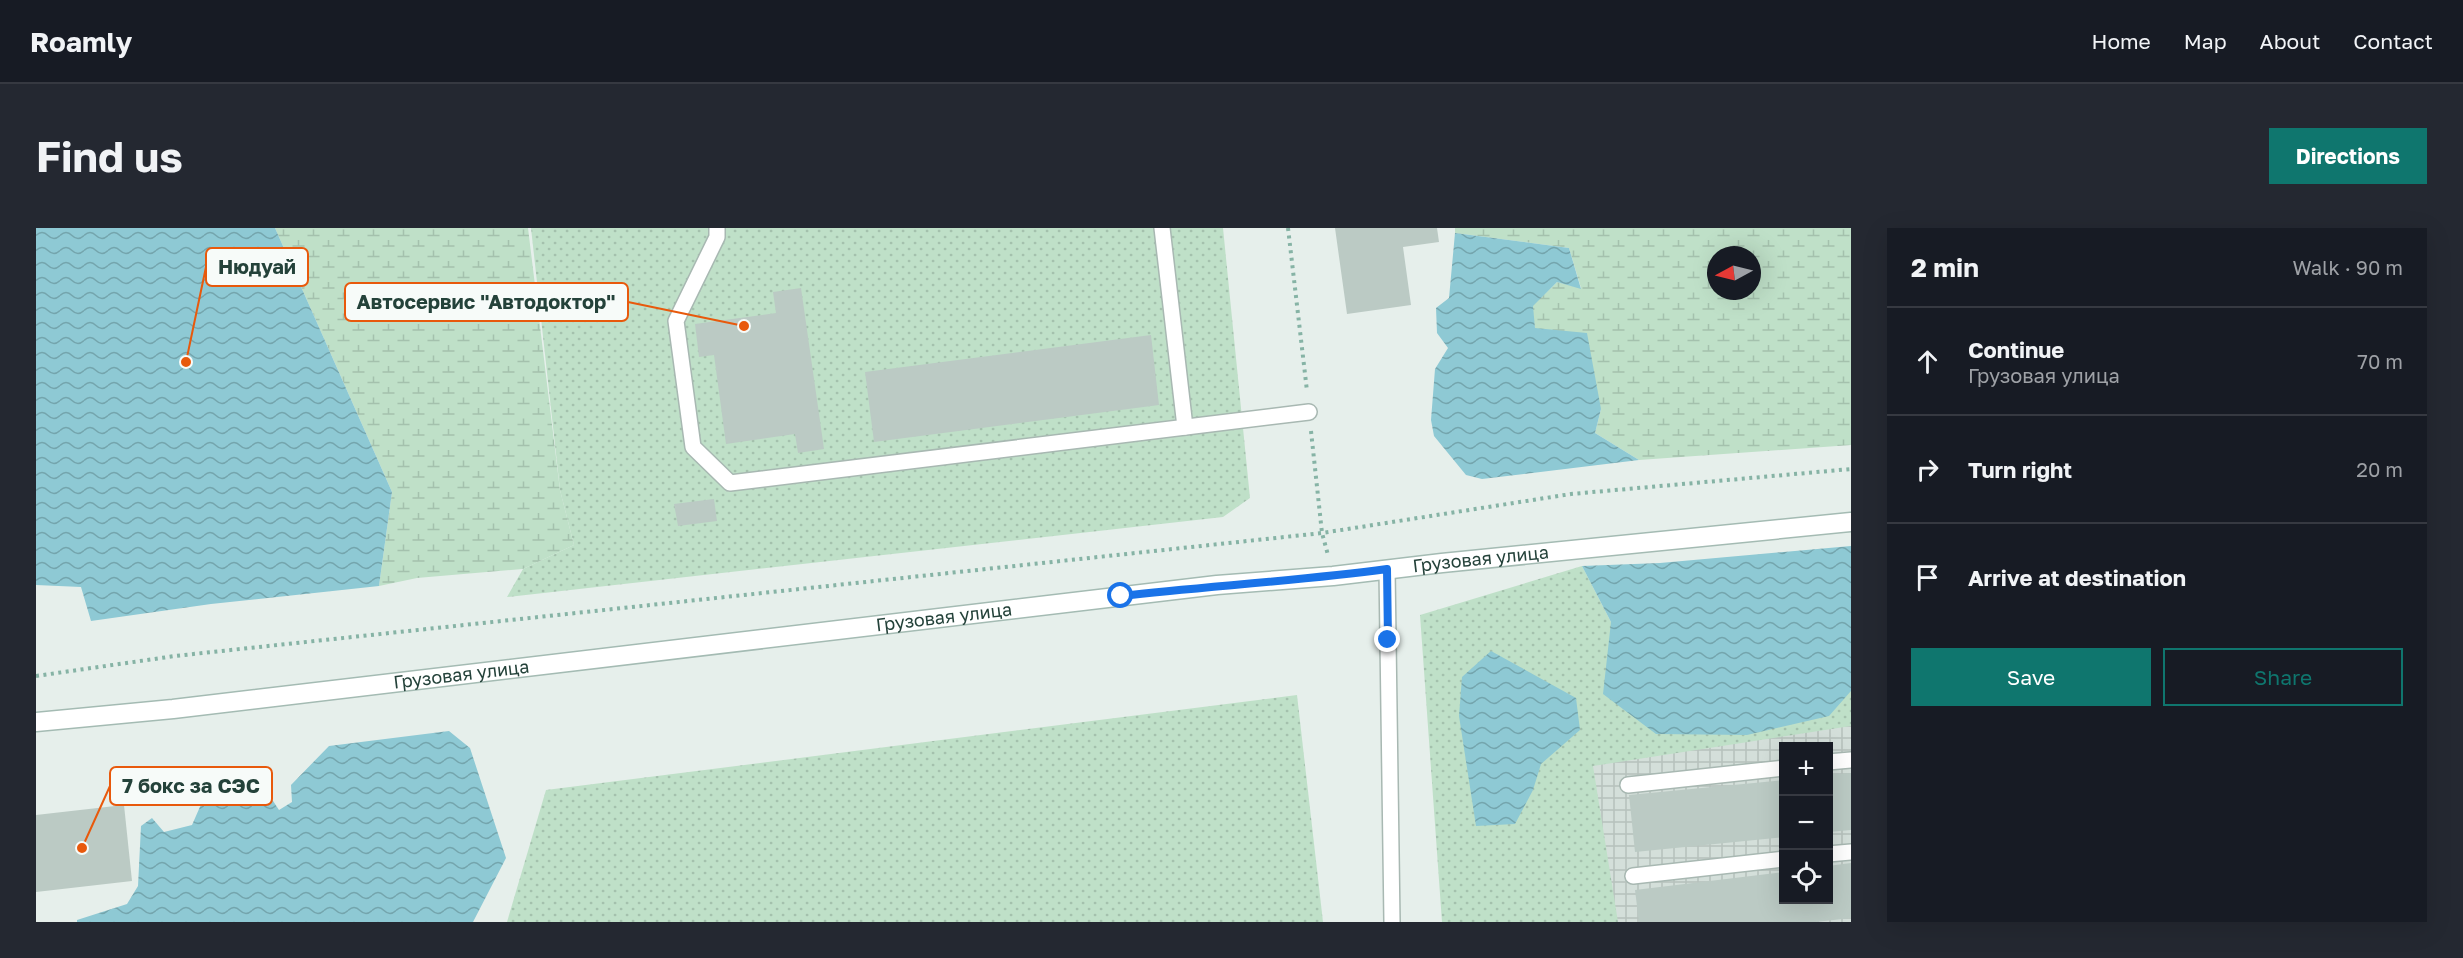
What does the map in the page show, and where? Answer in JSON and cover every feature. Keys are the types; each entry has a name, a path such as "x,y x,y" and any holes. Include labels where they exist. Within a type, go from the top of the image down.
{"main road":[{"name":"Грузовая улица","path":"36,722 173,709 1205,586 1333,576 1851,522"}],"lane":[{"path":"717,228 717,237 676,321 693,447 730,483 1309,412"},
{"path":"1162,228 1185,427"},
{"path":"1387,569 1392,922"},
{"path":"1833,762 1851,760"},
{"path":"1628,785 1779,769"},
{"path":"1833,854 1851,852"},
{"path":"1633,876 1779,860"}],"path":[{"path":"36,676 175,656 1322,533 1571,494 1851,469"}],"shaded area":[{"path":"1851,715 1851,922 1596,922 1574,745"}],"green space":[{"path":"275,228 528,228 560,490 574,545 523,569 417,578 379,586 392,492"},
{"path":"531,228 1223,228 1250,498 1223,517 507,597 523,569 574,545 560,490"},
{"path":"1455,228 1851,228 1851,445 1639,460 1595,433 1601,409 1535,329 1532,306 1557,282 1581,288 1569,248 1455,233"},
{"path":"1582,566 1611,622 1851,588 1851,726 1593,766 1618,922 1442,922 1420,615"},
{"path":"1297,695 1323,922 507,922 546,790"}],"water":[{"path":"36,228 275,228 392,492 379,586 211,604 91,621 81,587 36,585"},
{"path":"1455,233 1569,248 1581,289 1557,282 1533,306 1535,328 1587,333 1601,409 1595,433 1639,460 1482,479 1466,475 1434,436 1431,420 1435,369 1448,348 1437,333 1436,308 1449,298"},
{"path":"1851,546 1851,691 1829,716 1747,735 1656,734 1603,694 1611,622 1582,566 1660,563"},
{"path":"1491,651 1576,698 1580,730 1541,764 1533,790 1515,824 1476,826 1459,716 1462,677"},
{"path":"449,731 470,748 506,858 473,922 77,922 77,920 127,904 138,886 141,826 152,818 164,832 192,825 217,768 234,769 258,778 279,810 292,802 291,785 329,746"}],"building":[{"path":"1335,228 1437,228 1439,242 1403,247 1411,305 1347,314"},
{"path":"801,288 824,449 798,453 795,434 726,444 714,355 699,357 695,324 776,313 773,292"},
{"path":"1151,335 1159,405 874,442 865,372"},
{"path":"714,499 717,521 678,526 674,504"},
{"path":"1851,773 1851,830 1833,832 1833,775"},
{"path":"1779,780 1779,838 1635,852 1629,795"},
{"path":"124,805 132,881 36,892 36,815"},
{"path":"1851,863 1851,918 1816,922 1639,922 1635,890 1779,873 1779,904 1833,904 1833,865"}],"place":[{"name":"Автосервис \"Автодоктор\"","path":"744,326"},
{"name":"Нюдуай","path":"186,362"},
{"name":"7 бокс за СЭС","path":"82,848"}],"route":[{"path":"1121,596 1387,569 1388,640"}]}
